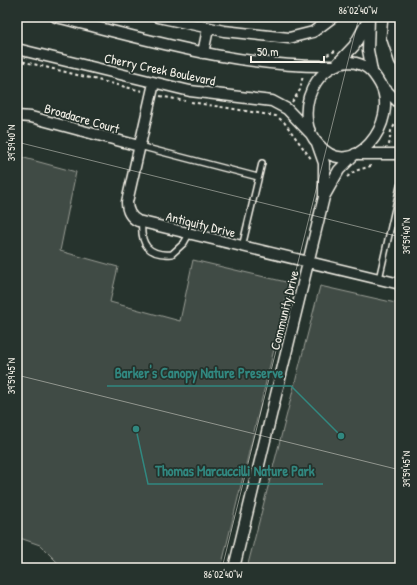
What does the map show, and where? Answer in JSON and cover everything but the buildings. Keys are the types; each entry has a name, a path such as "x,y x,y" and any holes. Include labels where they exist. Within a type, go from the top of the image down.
{"street":[{"name":"Cherry Creek Boulevard","path":"56,17 202,53 275,63 335,65"},
{"path":"158,17 208,29 276,37 299,37 313,32 333,17"},
{"path":"394,17 392,37 400,61"},
{"name":"Community Drive","path":"357,154 342,157 332,155 317,143 310,134 307,121 307,108 310,94 319,78 335,65 354,46 369,19"},
{"name":"Community Drive","path":"324,197 339,170 376,136 383,122 386,103 380,84 372,71 368,50 369,19"},
{"path":"202,53 208,29"},
{"name":"Cherry Creek Boulevard","path":"17,49 190,91 272,101 287,108 310,134"},
{"path":"335,65 350,62 358,63 372,71"},
{"path":"142,222 131,215 127,202 154,83"},
{"path":"380,84 400,104"},
{"name":"Broadacre Court","path":"17,116 31,116 124,144 139,146"},
{"name":"Community Drive","path":"234,568 324,197 324,163 317,143"},
{"path":"357,154 400,154"},
{"name":"Antiquity Drive","path":"142,222 242,248 309,262 400,284"}],"lane":[{"path":"139,146 258,177"},
{"path":"242,248 262,163"},
{"path":"379,279 400,186"},
{"path":"394,212 400,214"},
{"path":"142,222 140,236 143,242 152,251 158,253 172,254 184,243 189,234"}],"path":[{"path":"321,56 330,54 337,50"},
{"path":"17,60 152,94 225,108 264,112 276,116 284,122 308,153 313,164"},
{"path":"290,105 300,90 303,70"},
{"path":"389,148 391,131 400,116"},
{"path":"346,178 355,171 368,166 381,164"}],"shaded area":[{"path":"17,156 76,172 60,251 118,267 110,302 180,321 193,260 290,283 221,568 63,568 40,545 17,537"},
{"path":"320,286 400,304 400,568 247,568"}],"place":[{"name":"Thomas Marcuccilli Nature Park","path":"136,429"},
{"name":"Barker's Canopy Nature Preserve","path":"341,436"}]}
